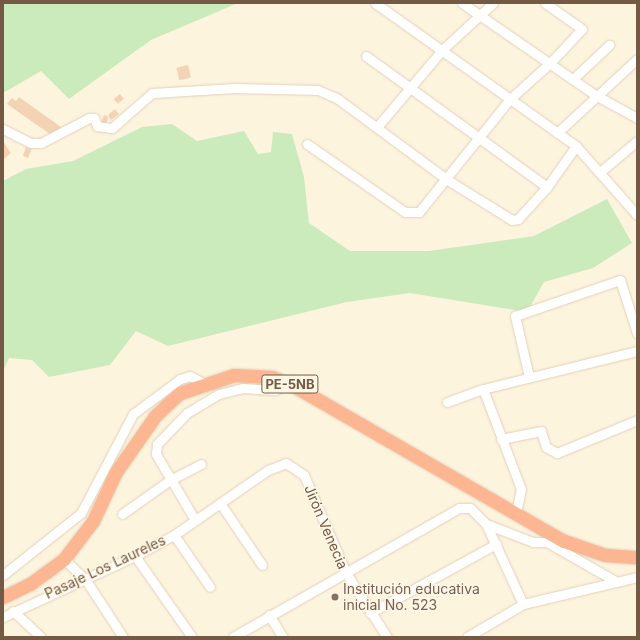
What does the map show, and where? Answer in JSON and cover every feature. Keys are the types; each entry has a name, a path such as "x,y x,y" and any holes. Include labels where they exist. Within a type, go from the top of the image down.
{"highway":[{"name":"PE-5NB","path":"3,597 30,584 64,559 93,521 116,472 155,416 180,393 203,383 249,375 288,383 324,400 564,541 605,556 637,557"}],"street":[{"path":"375,3 576,146 637,215"},
{"path":"462,3 551,62 598,96 637,118"},
{"path":"377,127 442,50 481,16 492,3"},
{"path":"307,144 412,214 419,212 510,99 551,62 582,29 545,3"},
{"path":"574,79 610,45"},
{"path":"366,56 408,89 547,187"},
{"path":"557,133 637,59"},
{"path":"3,129 31,143 41,143 89,118 94,118 96,126 112,128 152,93 235,88 329,93 446,179 512,220 518,219 547,187 576,146"},
{"path":"600,172 637,141"},
{"path":"529,377 516,316 620,280 637,333"},
{"path":"447,402 483,389 637,351"},
{"path":"3,575 81,513 133,414 180,379 190,376 203,383"},
{"path":"195,520 156,454 157,444 188,412 230,390 275,390 288,383"},
{"path":"483,389 521,489 516,514"},
{"path":"501,439 541,431 546,447 557,453 637,420"},
{"name":"Pasaje Los Laureles","path":"3,617 13,610 136,556 174,535 268,470 286,463"},
{"name":"Jirón Venecia","path":"286,463 304,475 346,573 370,613 387,637"},
{"path":"122,514 170,480 201,464"},
{"path":"220,503 262,565"},
{"path":"233,637 243,634 269,615 459,508 470,508 486,524 523,604"},
{"path":"486,524 533,542 547,542 616,581"},
{"path":"174,535 210,587"},
{"path":"370,613 496,544"},
{"path":"136,556 192,637"},
{"path":"64,559 85,579 123,637"},
{"path":"467,637 523,604 637,577"},
{"path":"13,610 41,637"},
{"path":"269,615 283,637"}],"green space":[{"path":"3,3 238,3 151,40 69,99 41,71 3,93"},
{"path":"172,124 197,141 244,131 258,154 271,152 273,132 292,134 304,177 309,223 350,251 429,251 534,236 607,199 632,243 593,268 544,282 527,312 410,293 347,302 168,346 136,331 110,365 49,377 32,360 9,358 3,371 3,181 26,169 73,161 142,127"}],"building":[{"path":"188,65 191,78 179,80 176,68"},
{"path":"120,94 124,99 118,104 114,99"},
{"path":"19,97 61,127 54,137 7,104 12,98 16,101"},
{"path":"115,109 119,114 111,120 108,115"},
{"path":"104,115 109,117 105,127 100,125"},
{"path":"3,141 11,153 4,159 3,158"},
{"path":"26,146 32,148 28,158 23,156"}],"place":[{"name":"Institución educativa inicial No. 523","path":"335,597"}]}
